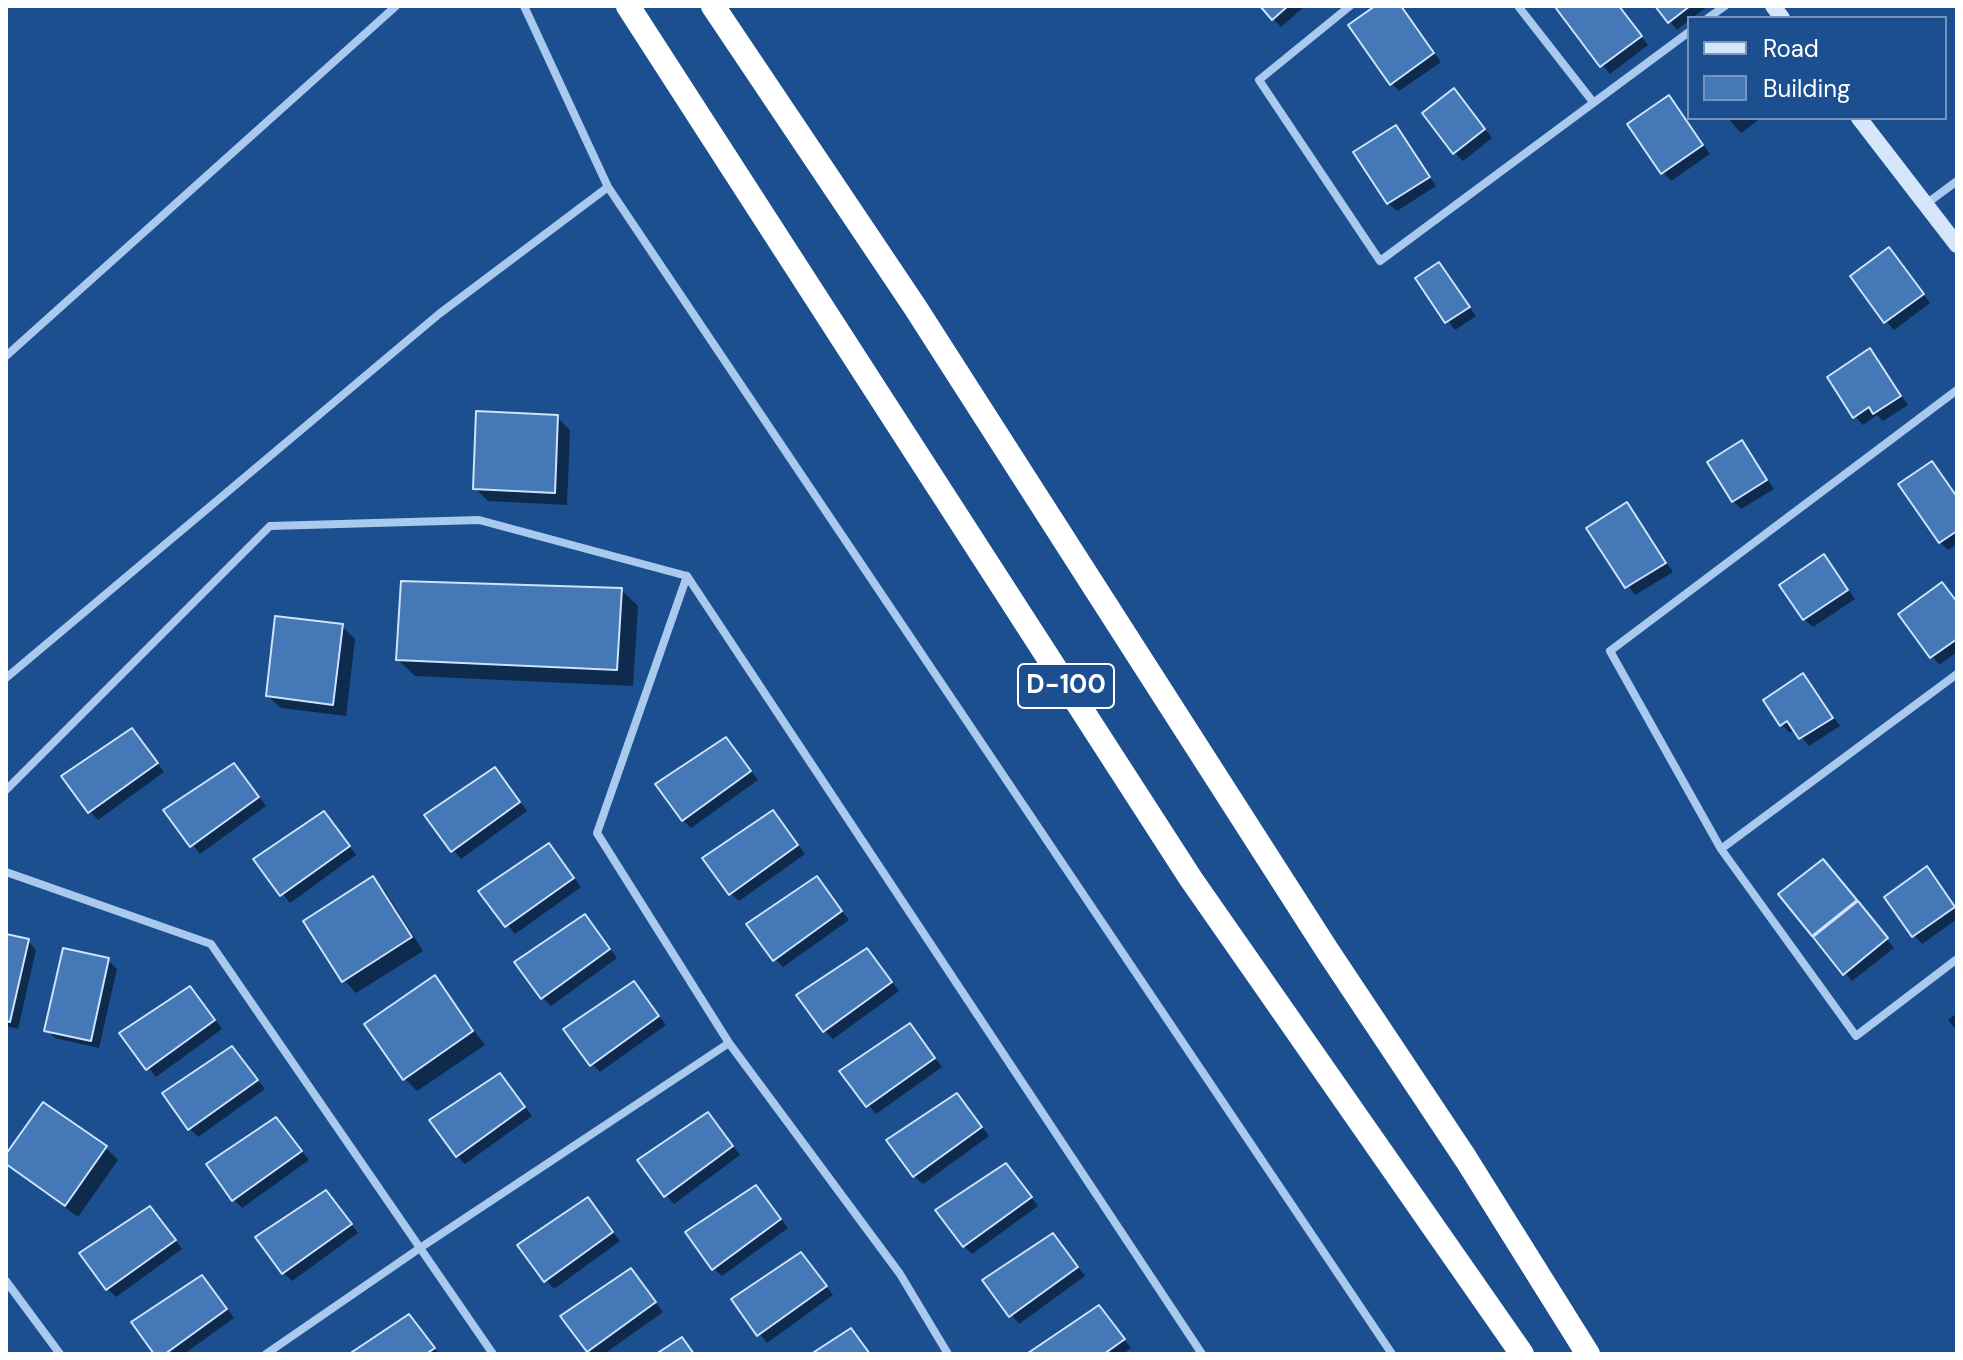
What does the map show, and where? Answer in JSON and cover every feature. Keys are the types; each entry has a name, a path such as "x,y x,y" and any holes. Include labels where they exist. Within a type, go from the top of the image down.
{"highway":[{"name":"D-100","path":"628,6 1191,879 1522,1354"},
{"name":"D-100","path":"713,6 915,307 1327,950 1466,1159 1588,1354"}],"street":[{"path":"6,356 396,6"},
{"path":"524,6 608,187 1392,1354"},
{"path":"1350,6 1259,80 1380,261 1687,33"},
{"path":"1518,6 1593,102"},
{"path":"1861,120 1957,245"},
{"path":"1926,204 1957,181"},
{"path":"6,678 439,314 608,187"},
{"path":"1957,390 1610,651 1721,849 1856,1036 1957,959"},
{"path":"6,790 270,526 479,520 687,576 1200,1353"},
{"path":"687,576 597,833 729,1043 900,1274 948,1354"},
{"path":"1721,849 1957,674"},
{"path":"6,872 211,944 493,1354"},
{"path":"266,1354 729,1043"},
{"path":"6,1281 60,1354"}],"building":[{"path":"1260,6 1288,6 1272,20"},
{"path":"1375,6 1401,6 1434,53 1390,85 1348,25"},
{"path":"1619,6 1642,36 1600,67 1555,7"},
{"path":"1655,6 1690,6 1668,23"},
{"path":"1454,88 1485,129 1453,154 1422,113"},
{"path":"1669,95 1703,145 1661,174 1627,124"},
{"path":"1396,125 1430,177 1387,204 1353,152"},
{"path":"1889,247 1924,294 1884,323 1850,276"},
{"path":"1439,262 1470,307 1445,323 1415,278"},
{"path":"1870,348 1901,396 1873,414 1869,407 1853,418 1827,377"},
{"path":"476,411 558,415 555,493 473,489"},
{"path":"1742,440 1767,480 1732,502 1707,462"},
{"path":"1932,461 1957,497 1957,531 1939,543 1898,484"},
{"path":"1627,502 1666,563 1625,588 1586,528"},
{"path":"1824,554 1848,590 1803,620 1779,585"},
{"path":"401,581 622,588 617,670 396,660"},
{"path":"1942,582 1957,602 1957,639 1930,658 1898,614"},
{"path":"275,616 343,624 333,705 266,696"},
{"path":"1803,673 1833,718 1799,739 1787,721 1780,726 1763,700"},
{"path":"132,728 158,763 88,813 61,776"},
{"path":"726,737 751,771 682,821 655,784"},
{"path":"234,763 259,797 190,847 163,810"},
{"path":"495,767 520,802 451,852 424,815"},
{"path":"773,810 798,845 729,895 702,858"},
{"path":"324,811 350,846 280,896 253,859"},
{"path":"549,843 574,878 505,927 478,891"},
{"path":"1823,859 1857,900 1812,936 1778,894"},
{"path":"1927,866 1955,907 1912,937 1884,897"},
{"path":"373,876 412,937 342,982 303,921"},
{"path":"817,876 842,911 773,961 746,924"},
{"path":"1858,901 1888,938 1843,975 1813,937"},
{"path":"585,914 610,949 541,999 514,962"},
{"path":"6,934 29,939 10,1022 6,1021"},
{"path":"63,948 109,958 91,1041 44,1031"},
{"path":"867,948 892,982 823,1032 796,995"},
{"path":"435,975 473,1031 403,1080 364,1024"},
{"path":"634,981 659,1016 590,1066 563,1029"},
{"path":"190,986 215,1020 146,1070 119,1033"},
{"path":"910,1023 935,1058 866,1107 839,1071"},
{"path":"232,1046 258,1080 188,1130 162,1093"},
{"path":"500,1073 525,1107 456,1157 429,1120"},
{"path":"957,1093 982,1127 913,1177 886,1140"},
{"path":"43,1102 107,1146 65,1206 6,1164 6,1154"},
{"path":"708,1112 733,1146 664,1197 637,1160"},
{"path":"276,1117 302,1151 232,1201 206,1164"},
{"path":"1006,1163 1032,1197 963,1247 935,1210"},
{"path":"756,1185 781,1219 712,1270 685,1232"},
{"path":"326,1190 352,1224 282,1274 255,1237"},
{"path":"588,1197 613,1232 544,1282 517,1245"},
{"path":"150,1206 176,1240 106,1290 79,1253"},
{"path":"1053,1233 1078,1267 1009,1317 982,1280"},
{"path":"801,1252 827,1286 757,1336 731,1299"},
{"path":"631,1268 656,1302 587,1352 560,1316"},
{"path":"202,1275 227,1309 165,1354 154,1354 131,1322"},
{"path":"1099,1305 1125,1339 1104,1354 1028,1353"},
{"path":"409,1314 435,1348 426,1354 349,1354"},
{"path":"851,1328 870,1354 811,1354"},
{"path":"682,1337 694,1354 656,1354"}]}
